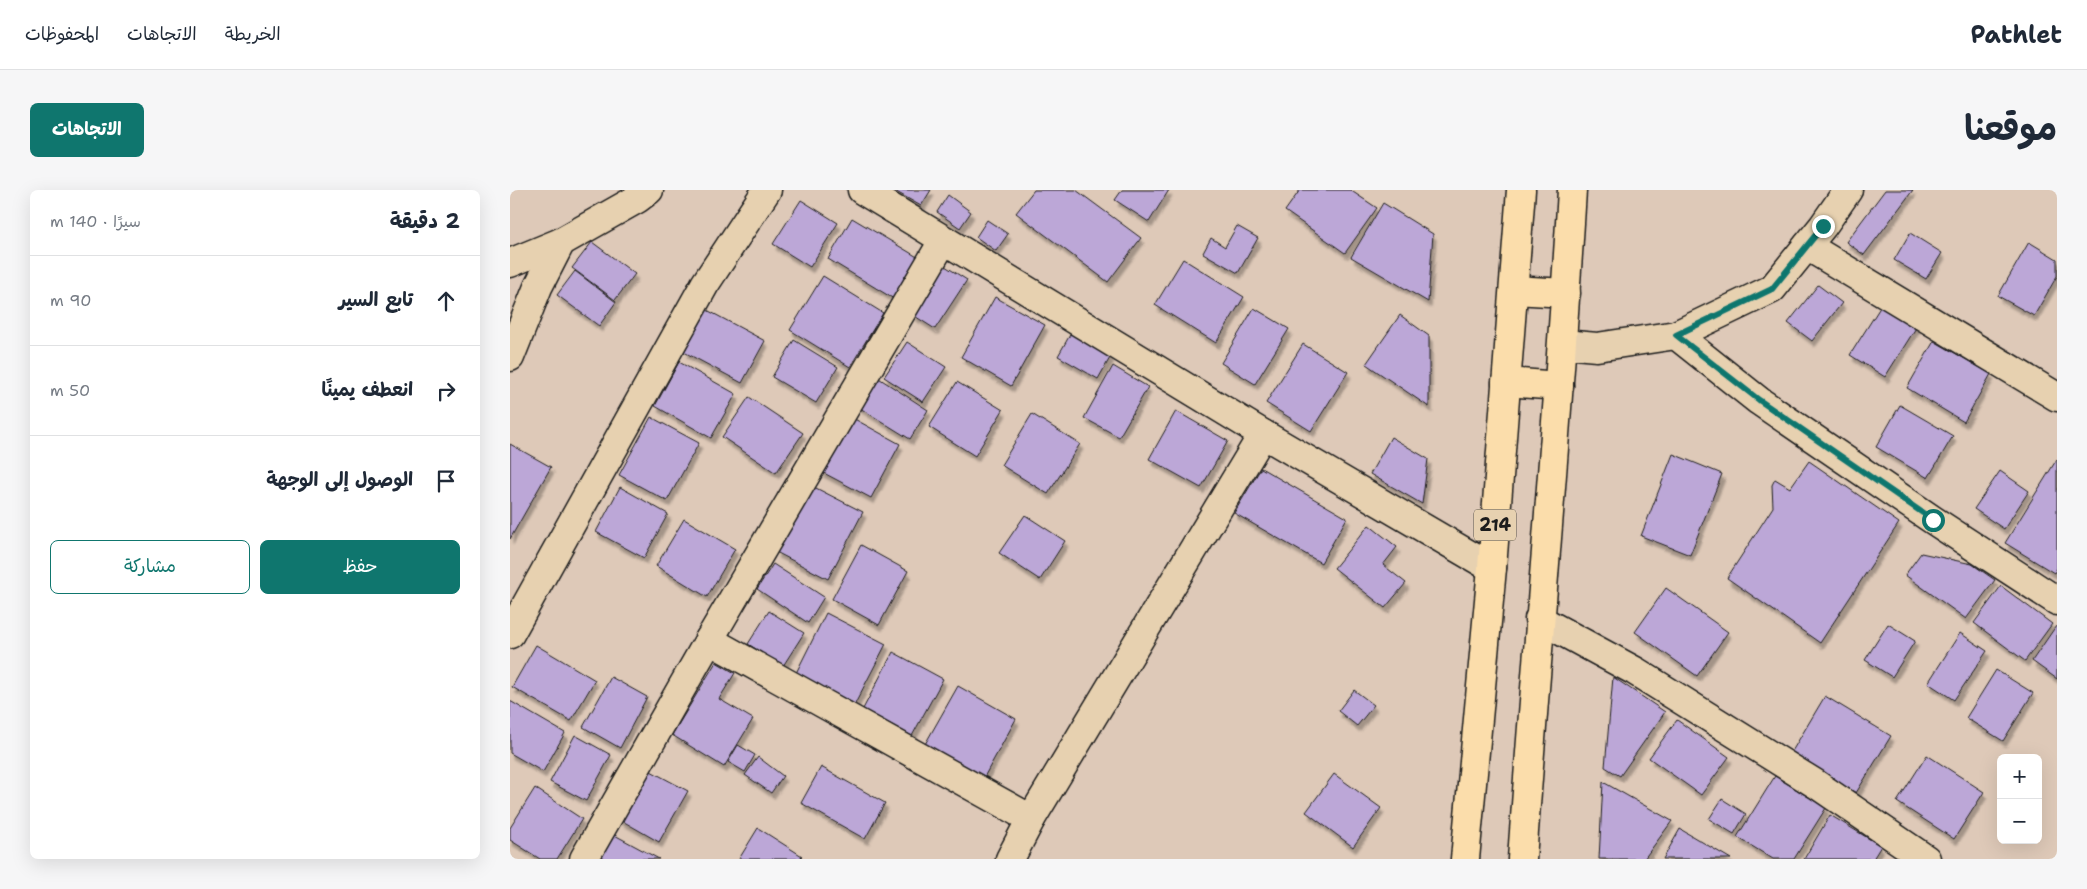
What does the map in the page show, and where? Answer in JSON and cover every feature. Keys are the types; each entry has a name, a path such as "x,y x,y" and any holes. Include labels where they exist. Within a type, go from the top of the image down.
{"highway":[{"name":"214","path":"1465,859 1492,568 1521,190"},
{"path":"1522,859 1539,619 1563,344 1572,190"},
{"path":"1514,290 1566,293"},
{"path":"1506,382 1559,386"}],"street":[{"path":"510,262 561,242 637,199 649,190"},
{"path":"510,634 705,284 768,190"},
{"path":"862,190 1263,434 1492,568"},
{"path":"1563,344 1597,347 1676,335 1772,289 1807,246 1848,190"},
{"path":"584,859 944,241"},
{"path":"510,357 538,286 561,242"},
{"path":"1807,246 2057,398"},
{"path":"1676,335 1767,406 1933,520 2057,601"},
{"path":"1010,859 1031,819 1263,434"},
{"path":"1539,619 1635,671 1816,784 1926,859"},
{"path":"710,640 1031,819"}],"building":[{"path":"893,190 931,190 921,206"},
{"path":"1034,190 1076,190 1141,238 1108,282 1016,213"},
{"path":"1122,190 1169,190 1149,222 1115,200"},
{"path":"1300,190 1350,190 1377,208 1345,253 1285,211"},
{"path":"1885,190 1913,190 1864,255 1846,242"},
{"path":"948,195 971,212 960,228 937,212"},
{"path":"801,200 838,223 810,267 773,244"},
{"path":"1383,203 1433,234 1428,302 1351,257"},
{"path":"852,218 919,258 894,299 828,259"},
{"path":"987,220 1008,234 996,251 976,237"},
{"path":"1237,226 1258,238 1238,273 1203,253 1211,238 1225,247"},
{"path":"1910,233 1942,253 1926,279 1894,260"},
{"path":"592,242 635,274 615,300 572,268"},
{"path":"2029,242 2057,259 2057,276 2034,316 1998,296"},
{"path":"1183,259 1244,297 1216,343 1155,305"},
{"path":"945,266 967,280 935,329 913,315"},
{"path":"575,271 616,302 599,326 557,295"},
{"path":"823,276 883,313 850,367 790,330"},
{"path":"1818,285 1842,303 1812,341 1788,323"},
{"path":"995,297 1045,325 1011,386 961,357"},
{"path":"1884,301 1919,323 1885,377 1850,355"},
{"path":"1254,308 1289,329 1255,384 1221,363"},
{"path":"707,310 765,341 742,383 684,352"},
{"path":"1400,315 1429,336 1429,407 1366,364"},
{"path":"1071,333 1111,356 1098,379 1058,356"},
{"path":"794,340 838,367 816,403 772,377"},
{"path":"1934,341 1991,374 1964,422 1907,388"},
{"path":"907,342 946,367 923,402 884,377"},
{"path":"1303,344 1348,372 1311,431 1266,403"},
{"path":"679,362 736,394 711,438 655,406"},
{"path":"1113,366 1148,387 1119,437 1084,418"},
{"path":"874,375 928,410 910,439 855,405"},
{"path":"957,382 1003,410 975,456 929,427"},
{"path":"749,397 803,433 776,473 722,437"},
{"path":"1900,405 1953,436 1928,478 1876,447"},
{"path":"1176,411 1228,441 1201,488 1149,459"},
{"path":"1032,414 1080,444 1048,494 1001,465"},
{"path":"849,416 900,444 871,498 820,471"},
{"path":"651,417 699,443 667,501 619,475"},
{"path":"1391,437 1428,459 1422,504 1370,474"},
{"path":"510,444 551,467 510,539"},
{"path":"1673,454 1722,474 1690,555 1641,536"},
{"path":"2057,459 2057,568 2054,573 2005,543"},
{"path":"1809,461 1899,523 1820,643 1727,578 1773,507 1772,485 1775,479 1790,488"},
{"path":"1261,468 1347,518 1321,563 1234,513"},
{"path":"2000,471 2029,491 2004,529 1974,509"},
{"path":"810,485 863,512 828,579 776,552"},
{"path":"620,487 668,514 644,558 596,532"},
{"path":"1025,515 1065,541 1040,580 999,553"},
{"path":"684,519 735,549 707,597 656,566"},
{"path":"1369,525 1397,547 1383,565 1406,583 1385,608 1334,568"},
{"path":"861,545 908,571 879,625 832,599"},
{"path":"1921,553 1972,564 1995,580 1966,619 1905,575"},
{"path":"773,564 824,597 808,623 757,589"},
{"path":"2001,586 2052,624 2025,661 1974,623"},
{"path":"1666,588 1728,632 1697,676 1635,632"},
{"path":"769,611 804,633 783,666 748,644"},
{"path":"826,613 886,644 855,704 796,673"},
{"path":"1888,624 1915,641 1892,677 1865,660"},
{"path":"2057,627 2057,679 2032,661"},
{"path":"1960,633 1987,651 1954,700 1928,683"},
{"path":"536,645 595,680 571,721 512,687"},
{"path":"893,652 943,679 912,736 863,709"},
{"path":"716,662 735,673 719,699 753,719 724,767 672,735"},
{"path":"1996,670 2033,693 2003,741 1966,718"},
{"path":"611,677 647,697 620,748 583,727"},
{"path":"1613,677 1665,712 1620,776 1605,767"},
{"path":"958,686 1016,719 983,779 924,746"},
{"path":"1354,690 1374,705 1357,726 1338,711"},
{"path":"1825,696 1891,736 1856,793 1791,753"},
{"path":"510,701 565,733 543,772 510,753"},
{"path":"1677,720 1729,757 1701,795 1649,758"},
{"path":"575,735 611,755 586,801 550,782"},
{"path":"738,745 755,755 745,772 728,762"},
{"path":"1927,755 1984,792 1954,839 1897,802"},
{"path":"758,757 783,776 771,793 745,775"},
{"path":"821,767 885,803 865,839 801,803"},
{"path":"647,769 688,791 659,842 619,819"},
{"path":"1334,774 1381,808 1353,847 1306,812"},
{"path":"1775,776 1826,808 1794,859 1773,859 1737,837"},
{"path":"1603,782 1672,821 1644,859 1599,859"},
{"path":"535,788 582,819 557,859 540,859 510,840 510,828"},
{"path":"1722,799 1746,814 1734,834 1709,819"},
{"path":"1830,815 1881,846 1873,859 1804,859"},
{"path":"758,828 802,856 799,859 739,859"},
{"path":"1680,829 1731,859 1663,859"},
{"path":"609,832 659,859 595,859"}],"route":[{"path":"1823,226 1772,289 1676,335 1759,400 1933,520"}]}
